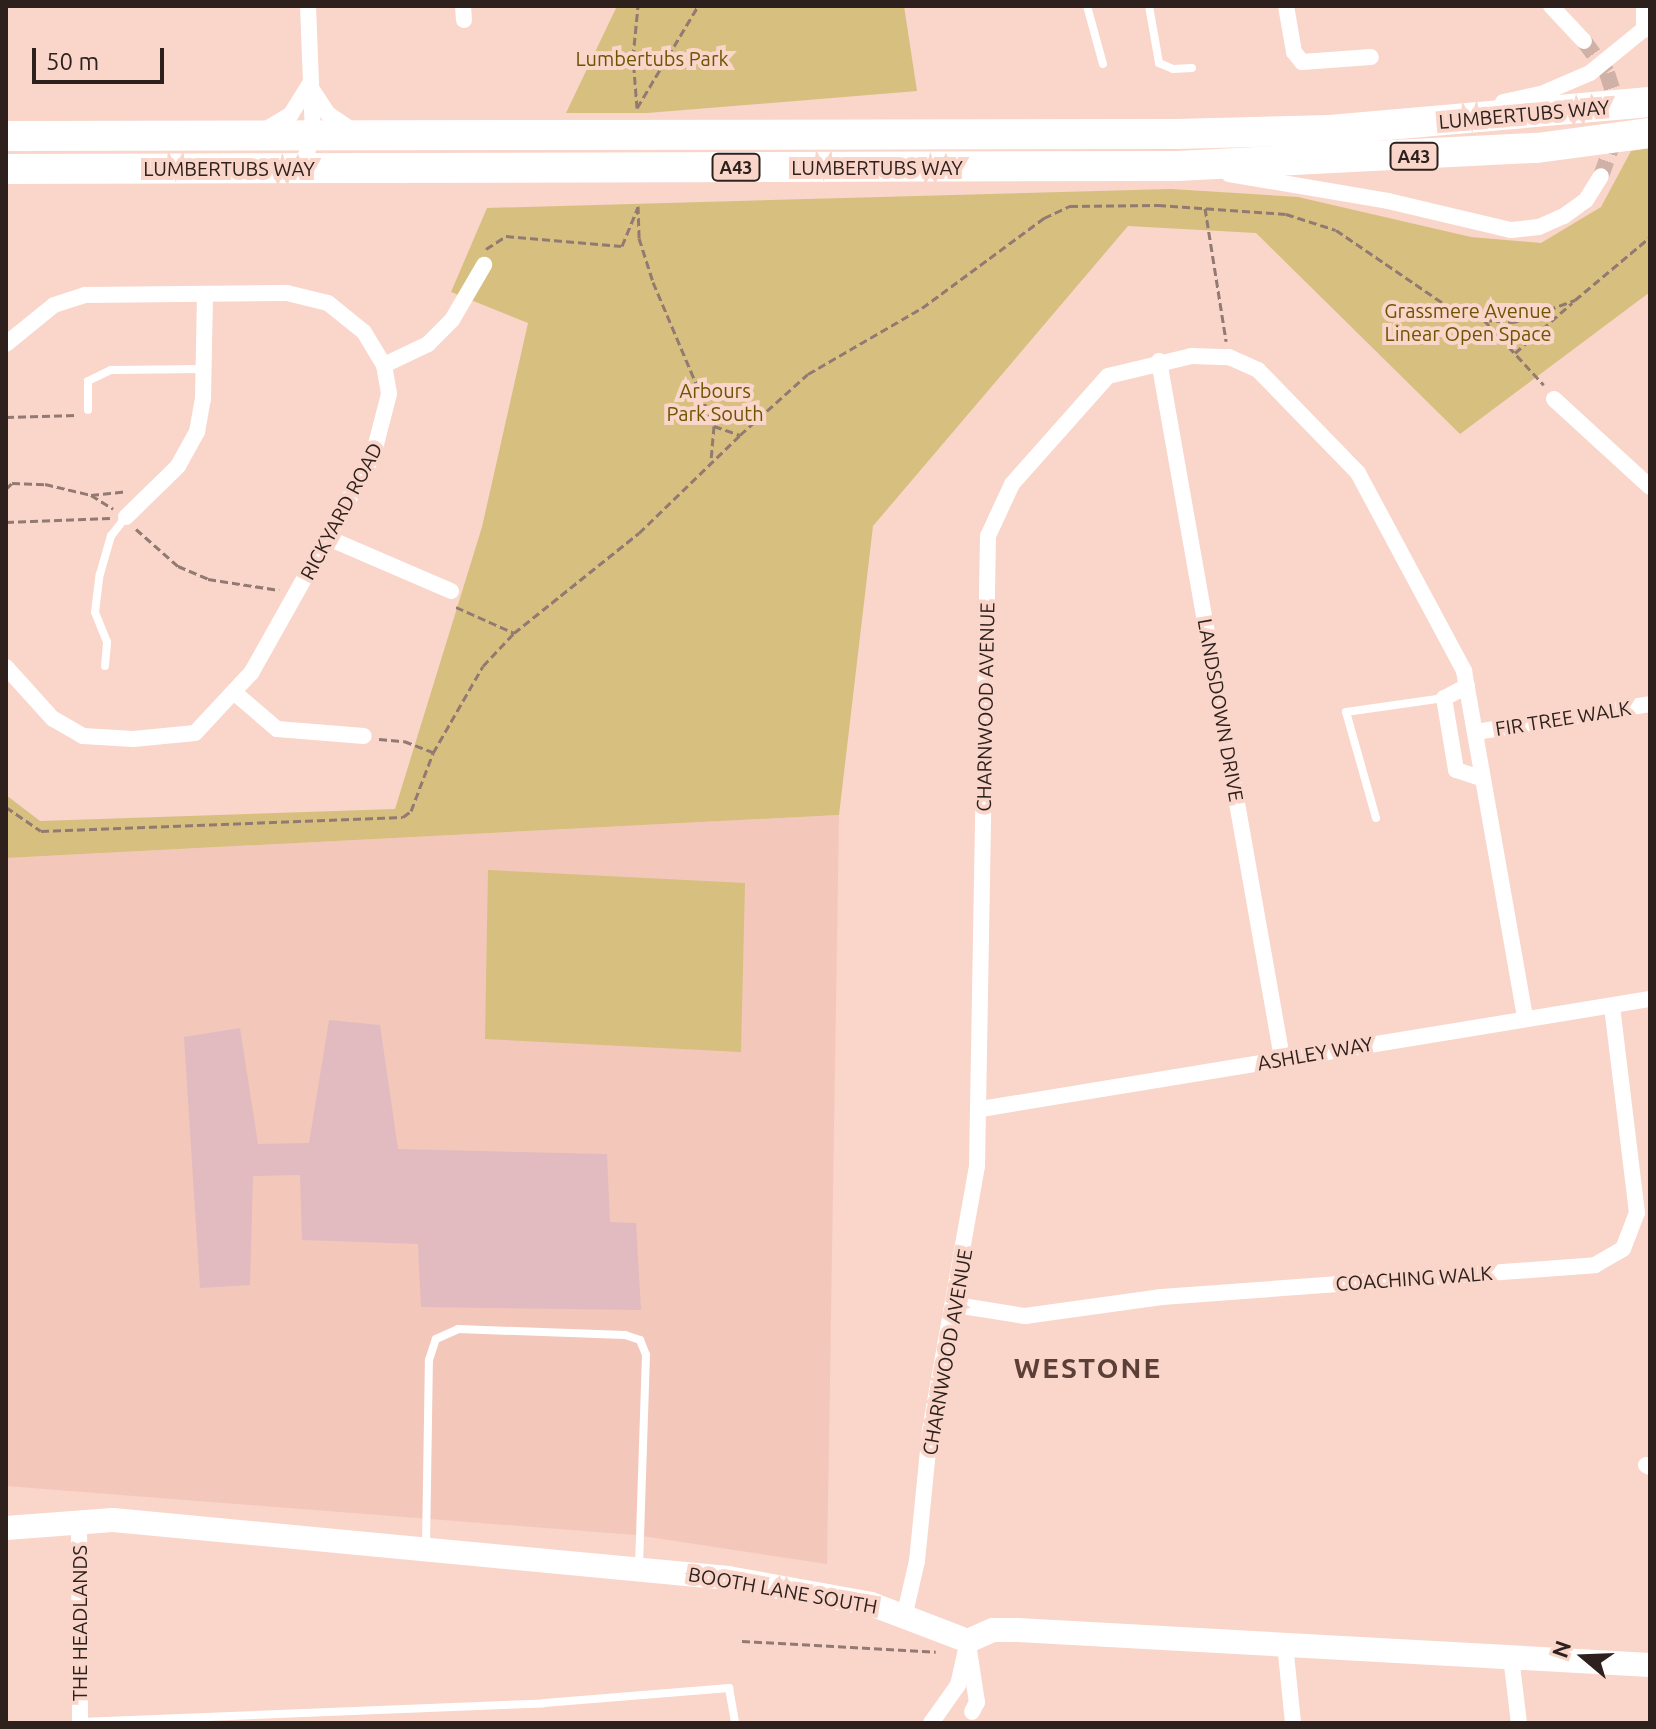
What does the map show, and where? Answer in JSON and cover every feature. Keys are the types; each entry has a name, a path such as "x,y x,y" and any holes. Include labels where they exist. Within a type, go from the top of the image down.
{"highway":[{"name":"LUMBERTUBS WAY","path":"6,136 1175,134 1466,120 1650,102"},
{"name":"LUMBERTUBS WAY","path":"6,169 1177,166 1537,148 1650,133"}],"street":[{"path":"295,167 305,158 313,135 308,6"},
{"path":"1286,6 1294,52 1302,62 1371,57"},
{"path":"1551,6 1584,41"},
{"path":"1466,120 1498,104 1541,94 1590,73 1647,27 1644,6"},
{"path":"311,82 328,114 363,135"},
{"path":"254,136 291,114 311,82"},
{"path":"1177,166 1322,188 1511,230 1539,227 1564,216 1586,200 1601,176"},
{"path":"384,365 428,344 452,320 484,265"},
{"name":"RICKYARD ROAD","path":"6,344 54,305 85,295 287,293 328,303 364,332 384,365 389,394 385,424 328,538 236,694 195,733 133,739 83,736 53,719 6,667"},
{"path":"126,517 178,466 197,432 205,294"},
{"path":"1229,357 1258,370 1358,473 1467,686 1525,1017"},
{"name":"CHARNWOOD AVENUE","path":"905,1613 917,1561 933,1415 956,1305 981,1109 988,536 1002,497 1084,398 1119,371 1159,361 1229,357"},
{"name":"LANDSDOWN DRIVE","path":"1159,361 1282,1058"},
{"path":"1554,399 1650,487"},
{"path":"328,538 451,591"},
{"path":"1467,686 1444,698 1456,770 1483,779"},
{"path":"236,694 277,729 364,736"},
{"name":"FIR TREE WALK","path":"1476,732 1650,704"},
{"name":"ASHLEY WAY","path":"981,1109 1525,1017 1650,999"},
{"name":"COACHING WALK","path":"956,1305 1025,1316 1162,1297 1595,1265 1623,1249 1637,1213 1612,1005"},
{"name":"BOOTH LANE SOUTH","path":"6,1528 113,1520 639,1568 827,1594 905,1613 968,1641"},
{"name":"THE HEADLANDS","path":"79,1523 80,1722"},
{"path":"931,1723 951,1697 968,1641 993,1630 1650,1665"},
{"path":"968,1641 977,1702 975,1717"},
{"path":"1285,1644 1293,1723"},
{"path":"1511,1657 1519,1723"},
{"path":"951,1697 975,1717"}],"lane":[{"path":"1087,6 1103,64"},
{"path":"1149,6 1159,63 1173,69 1192,68"},
{"path":"88,410 88,381 111,370 203,369"},
{"path":"105,666 107,642 95,612 98,587 111,536 126,517"},
{"path":"1376,818 1346,712 1444,698"},
{"path":"426,1547 429,1360 436,1339 458,1329 625,1335 640,1340 646,1355 639,1568"},
{"path":"80,1722 544,1703 729,1688 735,1723"}],"path":[{"path":"638,6 633,57 637,108 698,6"},
{"path":"484,265 486,247 506,236 622,246 638,206 639,238 653,282 714,426 711,462"},
{"path":"6,807 41,831 387,819 411,811 433,753 483,666 514,633 639,533 808,374 922,308 1044,218 1070,206 1205,208 1286,214 1336,230 1412,285 1484,320 1554,399"},
{"path":"1205,208 1229,357"},
{"path":"1515,353 1650,237"},
{"path":"1484,320 1536,317 1575,300"},
{"path":"6,417 74,416 88,410"},
{"path":"714,426 740,435"},
{"path":"6,489 12,483 45,484 91,495 126,517 148,543 208,579 297,591"},
{"path":"91,495 156,487"},
{"path":"6,522 126,517"},
{"path":"451,591 450,604 514,633"},
{"path":"364,736 404,741 433,753"},
{"path":"742,1641 926,1655 939,1650"}],"shaded area":[{"path":"839,815 827,1564 636,1535 6,1486 6,858"}],"green space":[{"name":"Lumbertubs Park","path":"617,6 904,6 917,91 647,113 566,113"},
{"name":"Arbours Park South","path":"1650,148 1650,292 1460,434 1256,233 1128,226 873,526 839,815 6,858 6,795 40,821 395,809 482,527 528,323 451,292 487,208 1171,189 1298,197 1471,237 1541,243 1601,207 1631,151"},
{"path":"488,870 745,883 741,1052 485,1039"}],"building":[{"path":"329,1020 380,1025 398,1149 607,1154 610,1222 636,1223 641,1310 421,1307 418,1244 302,1240 300,1175 253,1176 250,1285 200,1288 184,1037 240,1028 258,1144 309,1143"}],"tunnel":[{"path":"1584,41 1607,73 1619,109"},
{"path":"1601,176 1617,132"}],"district":[{"name":"WESTONE","path":"1088,1368"}],"park label":[{"name":"Grassmere Avenue Linear Open Space","path":"1468,322"}]}
